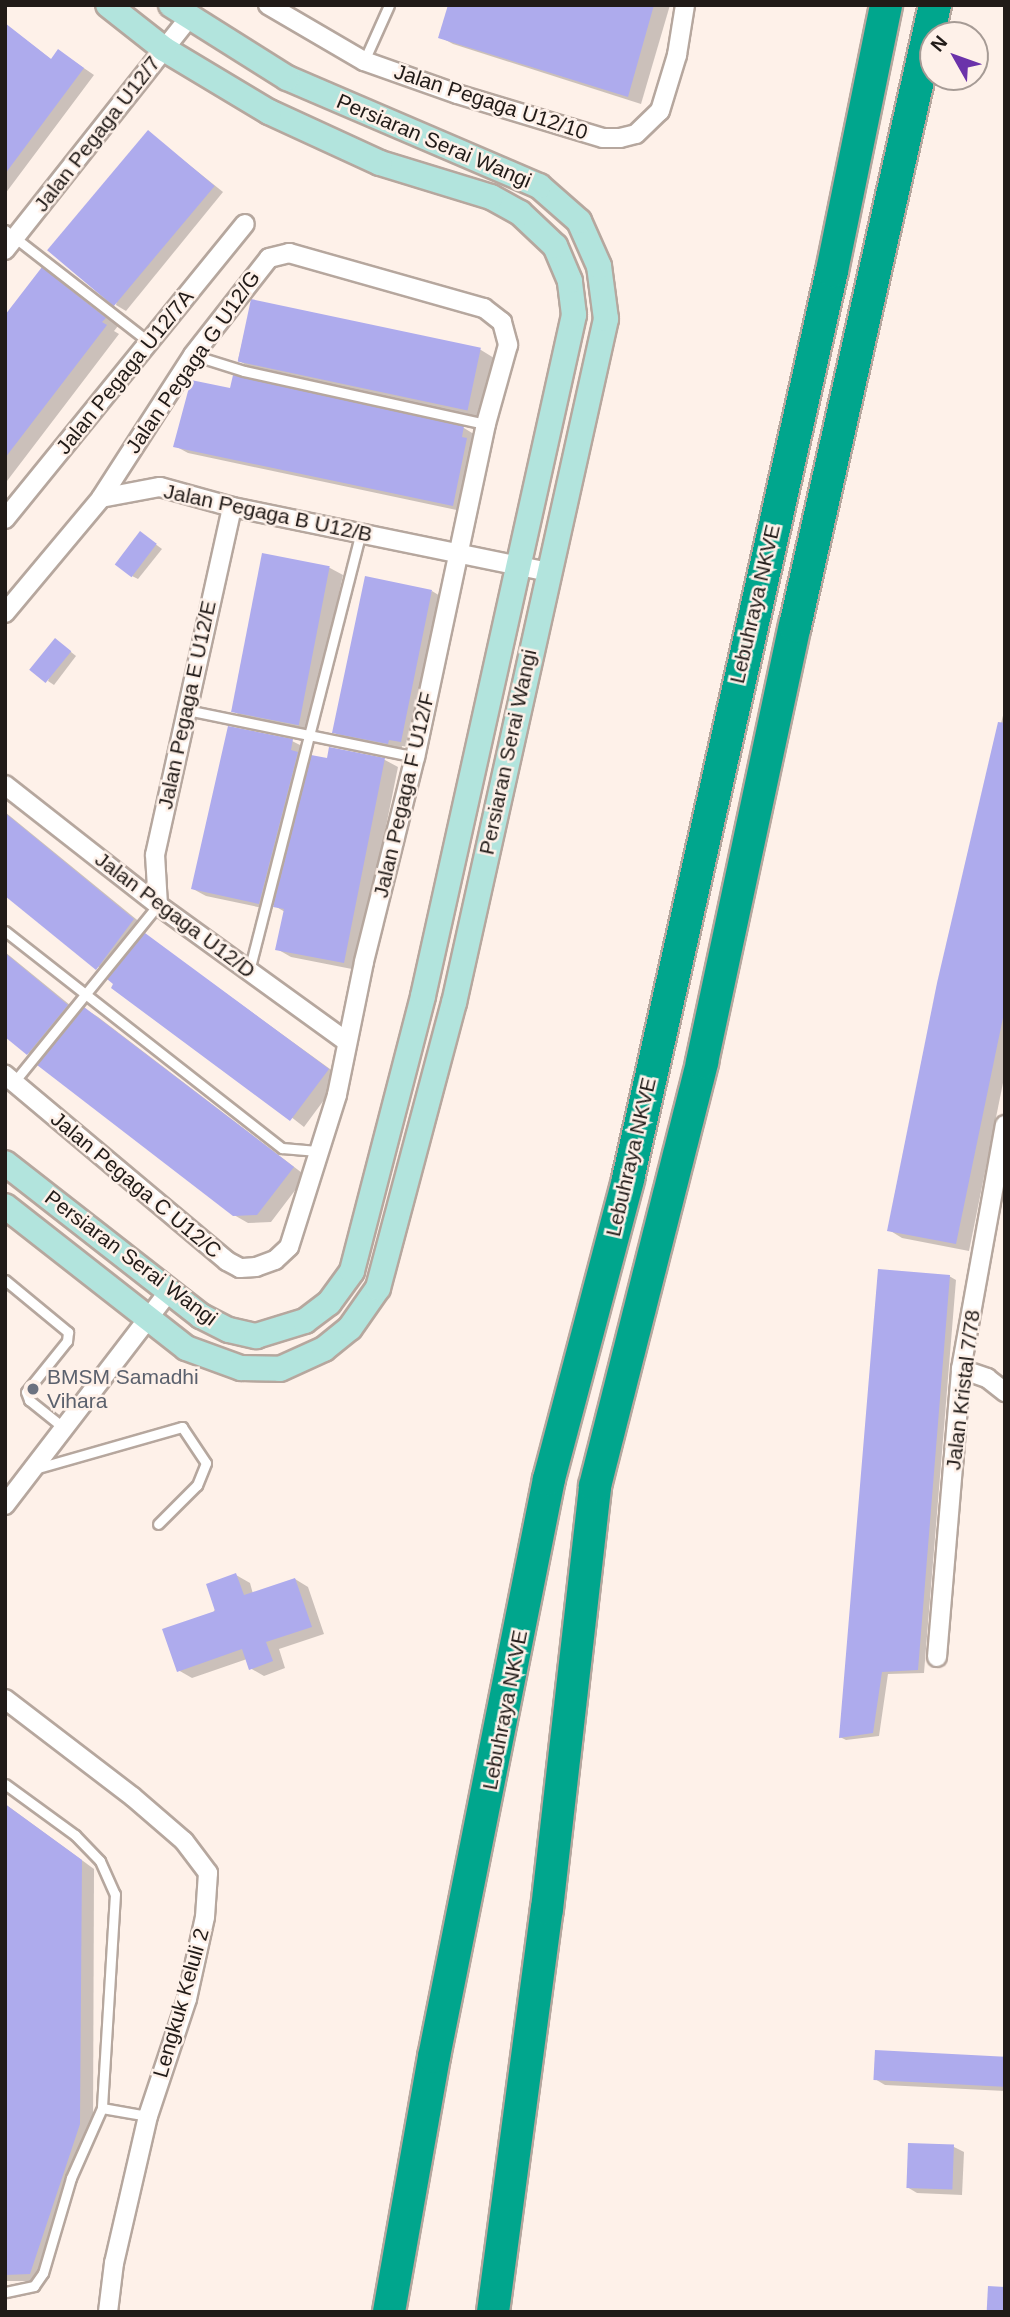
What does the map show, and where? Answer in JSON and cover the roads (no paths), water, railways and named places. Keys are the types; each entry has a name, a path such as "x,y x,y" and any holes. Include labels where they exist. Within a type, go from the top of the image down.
{"highway":[{"name":"Lebuhraya NKVE","path":"388,2312 549,1479 628,1179 832,271 886,5"},
{"name":"Lebuhraya NKVE","path":"494,2312 547,1909 596,1486 702,1062 792,640 935,5"}],"street":[{"name":"Persiaran Serai Wangi","path":"5,1163 201,1316 229,1330 256,1336 305,1321 329,1303 352,1271 423,996 574,315 570,281 555,246 520,213 491,197 380,163 269,112 164,49 108,5"},
{"name":"Jalan Pegaga U12/10","path":"268,5 364,61 457,94 603,138 636,134 660,111 677,55 685,5"},
{"name":"Persiaran Serai Wangi","path":"5,1206 186,1348 214,1361 280,1370 324,1349 350,1328 378,1288 454,1003 606,318 599,266 579,221 539,186 287,78 180,11"},
{"name":"Jalan Pegaga U12/7","path":"9,239 164,49 180,11"},
{"name":"Jalan Pegaga U12/7A","path":"5,519 245,224"},
{"name":"Jalan Pegaga G U12/G","path":"101,498 193,355 258,268 278,254 289,253 484,308 502,322"},
{"name":"Jalan Pegaga F U12/F","path":"275,1260 289,1247 299,1226 322,1151 415,757 486,424 508,345 502,322"},
{"name":"Jalan Pegaga B U12/B","path":"101,498 160,487 232,507 548,572"},
{"path":"5,613 101,498"},
{"name":"Jalan Pegaga E U12/E","path":"158,905 155,855 184,709 232,507"},
{"name":"Jalan Pegaga U12/D","path":"5,785 158,905 347,1042"},
{"name":"Jalan Pegaga C U12/C","path":"9,1079 227,1261 240,1268 275,1260"},
{"name":"Jalan Kristal 7/78","path":"937,1657 961,1369 1004,1134"},
{"path":"5,1505 169,1291"},
{"path":"961,1369 987,1378 1005,1392"},
{"name":"Lengkuk Keluli 2","path":"5,1699 133,1797 184,1841 208,1873 205,1917 187,1999 148,2116 114,2263 108,2312"}],"lane":[{"path":"364,61 390,5"},
{"path":"9,239 149,342"},
{"path":"193,355 244,371 486,424"},
{"path":"249,971 306,737 361,532"},
{"path":"184,709 306,737 415,757"},
{"path":"9,1079 86,995 158,905"},
{"path":"5,931 282,1148 322,1151"},
{"path":"5,1280 68,1332 66,1341 26,1392 29,1400 64,1428"},
{"path":"33,1469 182,1427 206,1463 197,1485 158,1524"},
{"path":"5,1784 75,1835 100,1861 116,1894 102,2108 71,2178 43,2273 34,2286 5,2292"},
{"path":"102,2108 148,2116"}],"place":[{"name":"BMSM Samadhi Vihara","path":"33,1389"}]}
